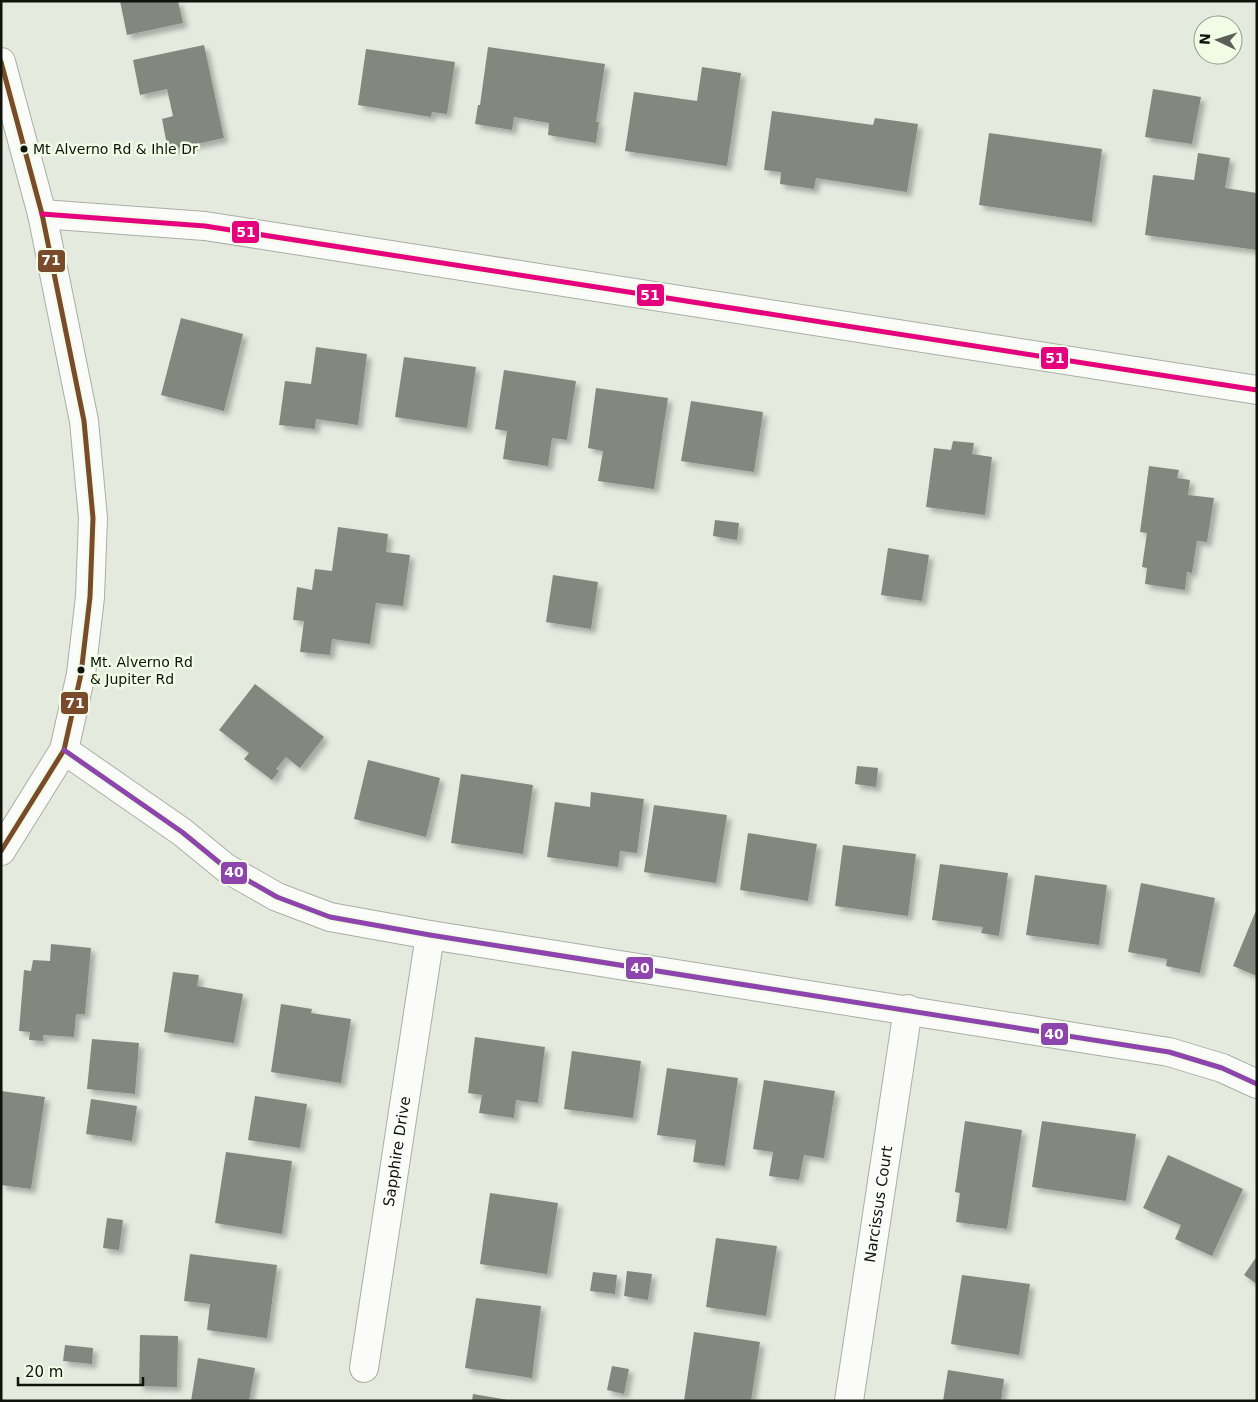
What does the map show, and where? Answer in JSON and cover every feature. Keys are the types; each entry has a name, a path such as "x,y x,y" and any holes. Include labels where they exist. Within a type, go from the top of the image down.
{"street":[{"path":"1,62 42,214 84,421 93,518 90,597 81,674 64,750 1,851"},
{"path":"42,214 205,226 1257,390"},
{"path":"64,750 182,832 226,868 277,896 330,916 430,936 908,1009 1169,1052 1222,1068 1257,1084"},
{"name":"Sapphire Drive","path":"364,1368 430,936"},
{"name":"Narcissus Court","path":"849,1401 908,1009"}],"building":[{"path":"120,1 178,1 183,23 127,35"},
{"path":"204,45 224,138 168,150 162,119 173,116 167,89 140,95 133,60"},
{"path":"488,47 605,64 596,122 599,122 596,143 548,135 549,123 514,117 512,130 475,124 478,105 480,105"},
{"path":"366,49 455,62 447,114 432,112 431,117 358,105"},
{"path":"702,67 741,73 727,166 625,151 634,92 697,101"},
{"path":"1153,89 1201,97 1192,144 1145,137"},
{"path":"772,111 873,125 875,118 918,124 907,192 816,178 814,189 780,184 781,172 764,170"},
{"path":"989,133 1102,149 1092,222 979,205"},
{"path":"1198,153 1230,158 1225,188 1257,193 1257,250 1145,235 1153,175 1194,180"},
{"path":"181,318 243,334 224,411 161,395"},
{"path":"316,347 367,354 358,425 316,419 315,429 279,425 285,381 311,384"},
{"path":"404,357 476,367 467,428 395,417"},
{"path":"504,370 576,381 567,440 552,438 548,466 503,459 507,431 495,429"},
{"path":"596,388 668,398 654,489 598,481 603,451 588,448"},
{"path":"691,401 763,412 754,472 681,461"},
{"path":"953,441 974,443 972,454 992,457 985,515 926,507 934,448 951,450"},
{"path":"1149,466 1179,470 1177,478 1190,480 1188,495 1214,498 1207,542 1197,541 1192,573 1187,572 1185,590 1145,584 1147,568 1142,567 1147,533 1140,532"},
{"path":"715,520 739,523 737,540 713,536"},
{"path":"338,527 388,534 386,552 410,555 403,606 376,603 370,644 332,639 330,655 300,652 304,621 293,620 297,587 312,590 315,569 332,571"},
{"path":"888,548 929,555 922,601 881,595"},
{"path":"553,575 598,582 591,629 546,622"},
{"path":"255,684 324,737 300,768 286,757 276,769 279,771 272,780 244,759 249,753 219,730"},
{"path":"368,760 440,778 426,837 354,819"},
{"path":"857,766 878,768 876,787 855,784"},
{"path":"461,774 533,785 523,854 451,843"},
{"path":"591,792 644,799 637,853 620,851 618,867 547,857 555,802 590,807"},
{"path":"654,805 727,815 716,883 644,872"},
{"path":"748,833 817,844 808,901 740,890"},
{"path":"843,845 916,854 908,916 835,906"},
{"path":"940,864 1008,873 999,936 981,933 983,927 932,920"},
{"path":"1035,875 1107,885 1099,945 1026,935"},
{"path":"1141,883 1215,898 1200,973 1166,966 1167,959 1128,952"},
{"path":"1257,908 1257,976 1233,966"},
{"path":"51,944 91,948 85,1014 76,1014 74,1037 43,1035 43,1041 29,1040 30,1032 19,1031 24,970 31,971 33,960 50,961"},
{"path":"173,972 199,975 197,986 243,994 234,1043 164,1032"},
{"path":"281,1004 312,1009 311,1013 351,1019 341,1083 271,1072"},
{"path":"475,1037 545,1047 538,1103 516,1100 514,1118 479,1113 482,1095 468,1093"},
{"path":"92,1039 139,1043 135,1094 87,1089"},
{"path":"572,1051 641,1061 633,1118 564,1109"},
{"path":"667,1068 738,1078 725,1166 693,1162 696,1140 657,1135"},
{"path":"764,1080 835,1091 824,1158 804,1155 799,1180 769,1176 773,1152 753,1149"},
{"path":"1,1091 45,1097 31,1189 1,1185"},
{"path":"255,1096 307,1104 300,1148 248,1140"},
{"path":"91,1099 137,1106 132,1141 86,1134"},
{"path":"965,1121 1022,1130 1007,1229 956,1222 960,1193 955,1192"},
{"path":"1042,1121 1136,1134 1126,1201 1032,1187"},
{"path":"226,1152 292,1161 282,1234 215,1223"},
{"path":"1168,1155 1243,1189 1212,1256 1175,1239 1181,1225 1143,1208"},
{"path":"490,1193 558,1203 547,1274 480,1264"},
{"path":"107,1218 123,1220 119,1250 103,1248"},
{"path":"716,1238 777,1246 766,1316 706,1307"},
{"path":"190,1254 277,1265 267,1338 207,1330 210,1304 184,1301"},
{"path":"1257,1256 1257,1284 1244,1275"},
{"path":"627,1271 652,1274 648,1300 624,1296"},
{"path":"593,1272 617,1275 615,1294 590,1291"},
{"path":"962,1275 1030,1284 1019,1355 951,1344"},
{"path":"476,1298 541,1306 532,1378 465,1368"},
{"path":"694,1332 760,1342 751,1401 684,1401"},
{"path":"140,1335 178,1336 177,1387 139,1386"},
{"path":"65,1345 93,1348 92,1364 63,1361"},
{"path":"198,1358 255,1368 249,1401 191,1401"},
{"path":"612,1366 629,1369 624,1394 607,1390"},
{"path":"948,1370 1004,1379 1001,1401 943,1401"},
{"path":"473,1394 508,1400 508,1401 472,1401"}],"transit line":[{"name":"71","path":"1,62 42,214 84,421 93,518 90,597 81,674 64,750 1,851"},
{"name":"51","path":"42,214 205,226 1257,390"},
{"name":"40","path":"64,750 182,832 226,868 277,897 330,917 430,935 1169,1052 1222,1068 1257,1084"}],"place":[{"name":"Mt Alverno Rd & Ihle Dr","path":"24,149"},
{"name":"Mt. Alverno Rd & Jupiter Rd","path":"81,670"}]}
